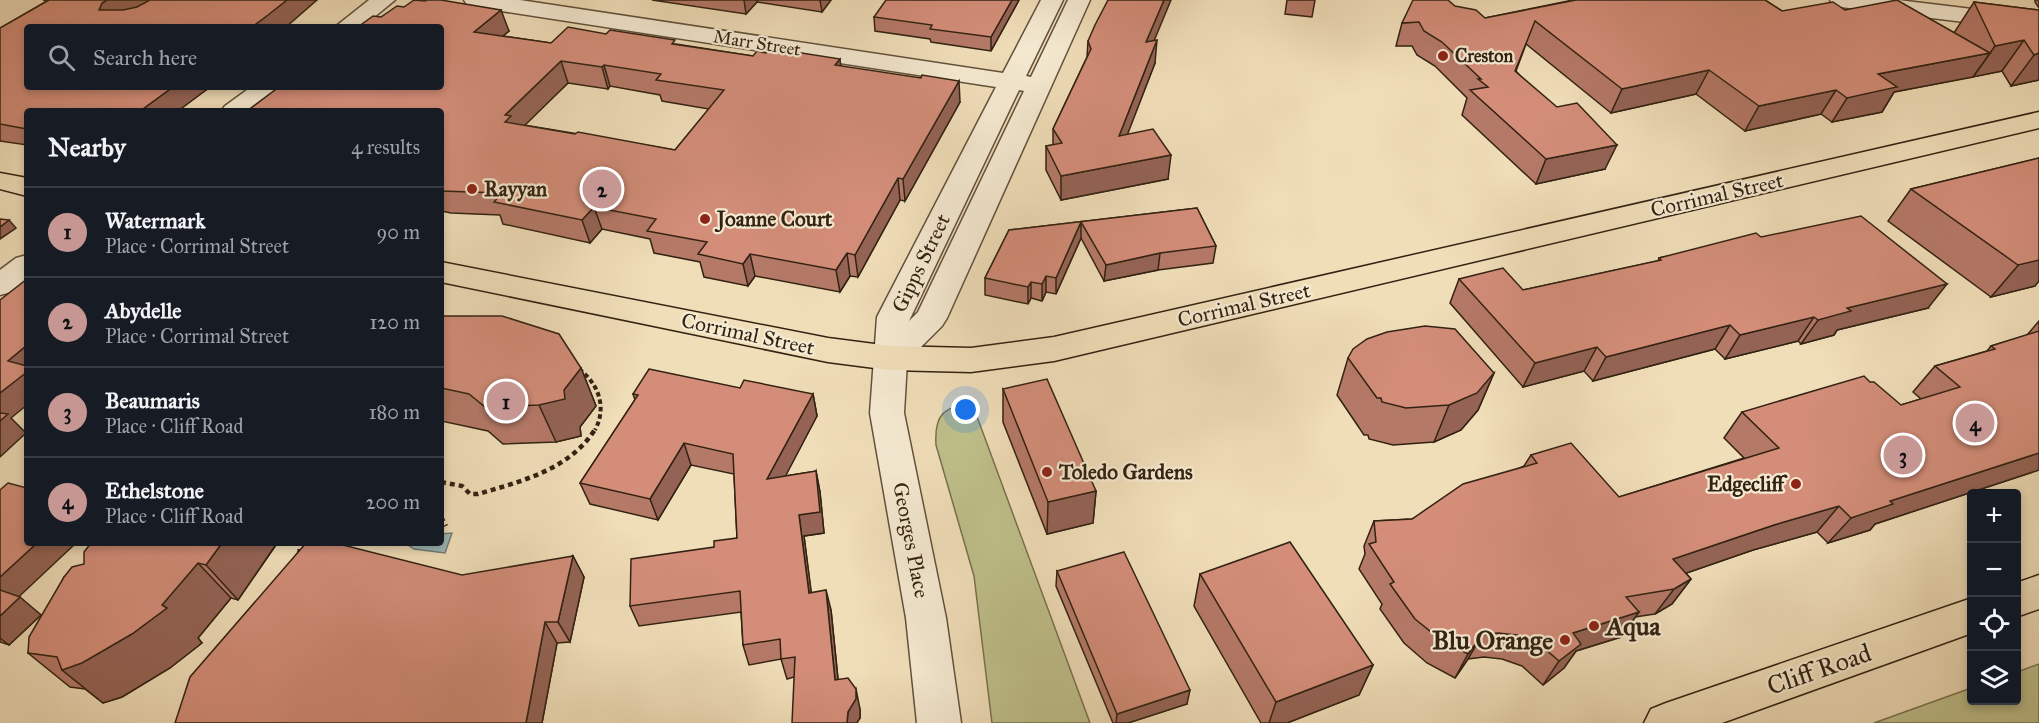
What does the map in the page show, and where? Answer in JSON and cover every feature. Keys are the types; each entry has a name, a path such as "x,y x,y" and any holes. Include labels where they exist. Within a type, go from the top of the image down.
{"main road":[{"name":"Corrimal Street","path":"444,273 828,350 890,358 971,360 1054,349 2039,120"},
{"path":"0,181 24,186"},
{"path":"2021,598 2039,592"},
{"name":"Cliff Road","path":"1666,723 1967,616"}],"street":[{"path":"351,24 384,0"},
{"name":"Marr Street","path":"475,0 1040,86"},
{"name":"Gipps Street","path":"890,358 893,316 1052,0"},
{"name":"Gipps Street","path":"890,358 931,318 1079,0"},
{"path":"1841,0 2039,24"},
{"path":"238,108 263,90"},
{"path":"0,285 24,267"},
{"name":"Georges Place","path":"890,358 887,413 926,618 939,723"}],"path":[{"path":"444,483 462,486 470,494 478,494 552,469 573,456 602,417 602,406 591,381 583,371 574,367"},
{"path":"444,522 447,526"},
{"path":"297,562 300,546"}],"green space":[{"path":"972,403 1090,723 992,723 974,576 936,445 937,426 943,414 954,407"},
{"path":"2039,664 2039,723 1874,723 1967,689 1967,705 2021,705 2021,671"}],"water":[{"path":"452,533 445,553 414,549 410,546 444,546 444,534"}],"building":[{"path":"49,0 107,0 102,3 99,10 123,10 137,7 150,0 287,0 256,24 24,24 24,90 169,90 144,108 24,108 24,128 0,124 0,28"},
{"path":"414,0 441,0 501,10 474,32 551,43 568,27 606,34 610,30 675,40 672,44 753,56 757,51 766,53 770,48 840,59 835,65 921,78 922,75 959,81 903,179 898,178 855,255 847,253 836,270 750,254 743,264 698,254 707,242 647,231 656,219 594,207 582,220 494,202 502,193 444,191 444,108 251,108 275,90 444,90 444,24 362,24 373,16 381,17 397,6 404,7","holes":["561,61 602,67 604,65 661,74 656,80 724,90 675,150 578,132 575,134 505,122 511,116 505,115"]},
{"path":"886,0 1012,0 991,37 930,29 932,25 874,17"},
{"path":"1108,0 1164,0 1146,42 1157,40 1119,136 1153,129 1171,155 1061,176 1046,146 1062,143 1053,129 1091,49 1088,41"},
{"path":"1413,0 1448,0 1455,6 1476,10 1485,18 1576,0 1765,0 1782,11 1833,2 1845,10 1897,0 1990,53 1878,74 1897,87 1847,98 1836,90 1759,106 1709,70 1622,89 1535,21 1515,71 1557,107 1577,103 1617,145 1546,159 1470,90 1488,87 1442,42 1424,31 1419,22 1402,23"},
{"path":"1974,2 2039,10 2039,53 2034,55 2024,40 1995,46"},
{"path":"2039,158 2039,260 2018,265 1911,189"},
{"path":"1197,208 1216,246 1160,253 1106,265 1081,222 1056,278 1046,276 1042,284 1031,282 1028,287 985,278 1009,230"},
{"path":"1861,216 1947,284 1847,308 1851,311 1818,320 1814,317 1740,335 1730,325 1606,357 1597,347 1535,363 1459,279 1503,268 1523,290 1661,260 1659,258 1756,233 1761,237"},
{"path":"0,219 9,220 0,227"},
{"path":"24,281 24,348 8,361 24,365 24,374 0,393 0,300"},
{"path":"444,316 502,316 559,334 581,368 564,390 565,399 539,405 485,407 469,394 444,389"},
{"path":"1425,326 1455,329 1494,373 1477,393 1449,405 1406,408 1382,402 1348,358 1353,349 1367,339 1387,332"},
{"path":"2039,331 2039,453 1890,501 1893,504 1851,518 1839,506 1673,559 1691,579 1674,589 1626,597 1639,612 1573,633 1581,644 1559,661 1537,642 1517,635 1498,633 1482,635 1468,654 1440,639 1415,619 1390,584 1394,582 1369,544 1376,542 1374,521 1412,519 1463,484 1537,463 1531,455 1571,443 1619,497 1779,448 1742,412 1864,376 1901,405 1960,387 1935,366 1995,349 1991,346"},
{"path":"649,369 740,388 744,380 813,394 767,479 816,471 820,512 799,515 809,593 826,590 835,680 848,678 856,689 856,699 848,712 847,723 792,723 795,657 781,659 780,639 743,645 740,591 630,606 631,559 714,547 714,541 737,538 733,454 684,443 650,499 580,483 638,395 633,394"},
{"path":"1047,379 1096,491 1048,502 1003,389"},
{"path":"0,413 8,414 0,421"},
{"path":"8,483 24,487 24,546 34,546 0,577 0,490"},
{"path":"1290,542 1373,665 1276,702 1200,574"},
{"path":"89,546 220,546 206,565 198,563 162,605 167,608 132,634 82,663 62,670 57,657 28,653 29,637 64,577 72,567 84,564 84,552"},
{"path":"303,546 347,546 462,575 573,556 558,622 545,622 526,723 175,723 190,677"},
{"path":"1124,552 1190,690 1117,714 1057,571"},
{"path":"0,590 20,597 0,616"}],"place":[{"name":"Creston","path":"1443,56"},
{"name":"Rayyan","path":"472,189"},
{"name":"Abydelle","path":"602,189"},
{"name":"Joanne Court","path":"705,219"},
{"name":"Watermark","path":"506,401"},
{"name":"Ethelstone","path":"1975,423"},
{"name":"Beaumaris","path":"1903,455"},
{"name":"Toledo Gardens","path":"1047,472"},
{"name":"Edgecliff","path":"1796,484"},
{"name":"Aqua","path":"1594,626"},
{"name":"Blu Orange","path":"1565,640"}]}
